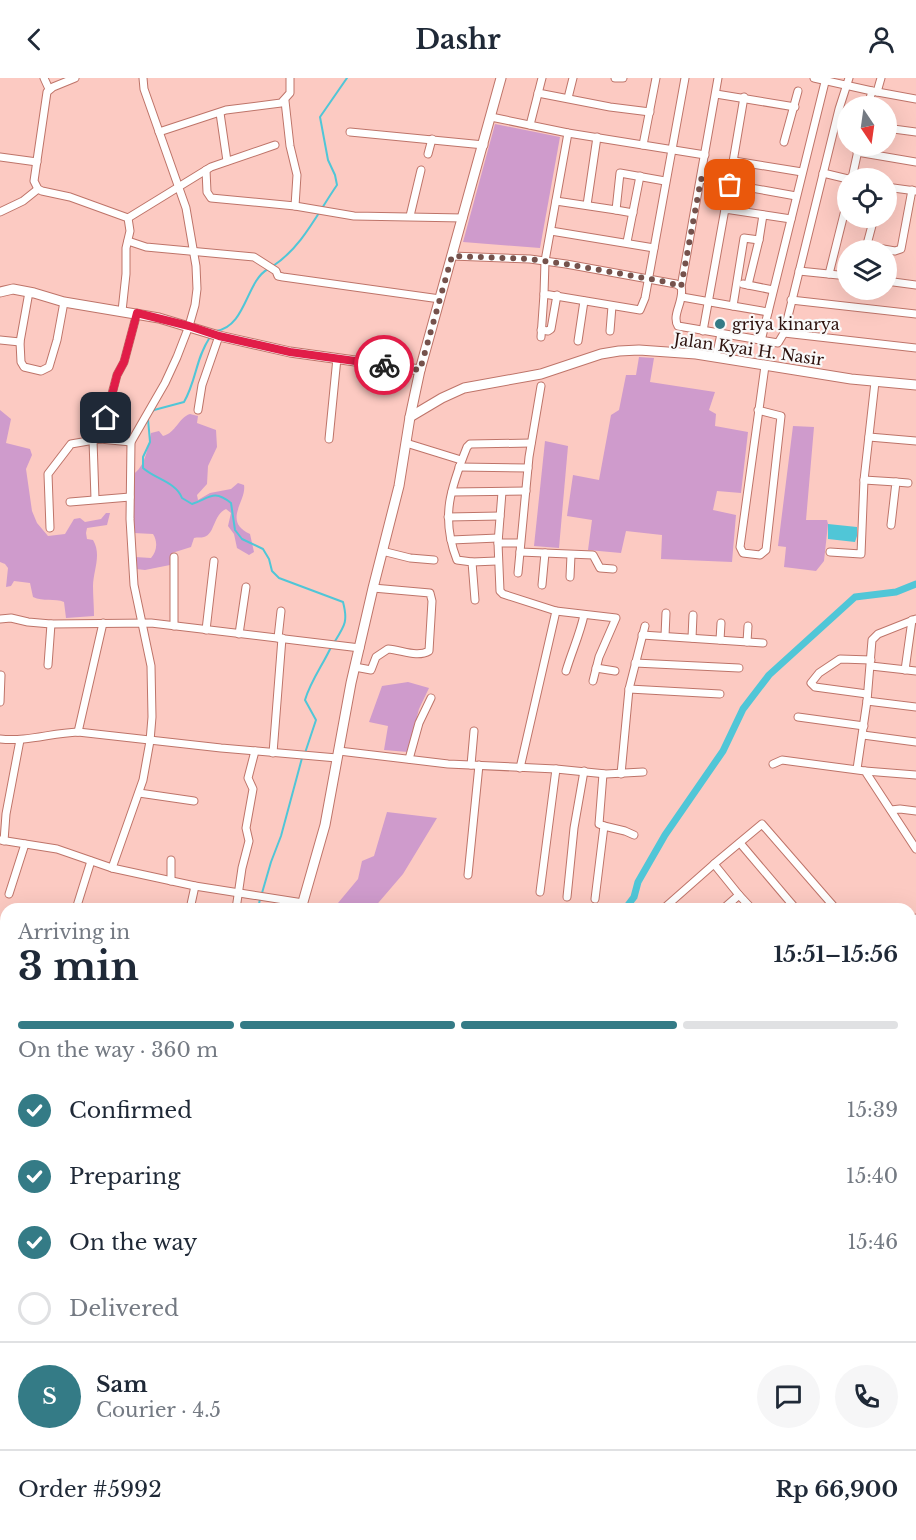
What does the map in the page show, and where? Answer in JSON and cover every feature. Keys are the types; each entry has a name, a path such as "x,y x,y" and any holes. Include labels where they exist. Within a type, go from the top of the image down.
{"main road":[{"path":"303,903 325,825 372,588 399,486 420,370 501,78"},
{"path":"0,292 13,290 29,292 64,302 137,313 219,336 290,352 420,370"},
{"name":"Jalan Kyai H. Nasir","path":"410,417 464,388 541,374 601,354 639,350 717,352 765,366 875,382 916,385"}],"street":[{"path":"44,78 49,89 34,177 39,189 70,197 128,218"},
{"path":"49,89 75,78"},
{"path":"112,868 146,767 152,717 151,666 134,585 130,497 131,442 165,383 189,326 197,295 196,266 186,208 144,89 143,78"},
{"path":"159,132 220,113 277,105 285,101 290,93 290,78"},
{"path":"530,125 542,78"},
{"path":"568,98 573,78"},
{"path":"615,78 623,78"},
{"path":"643,145 656,78"},
{"path":"544,294 642,309 685,78"},
{"path":"718,78 681,287 682,297 676,320 677,325 778,343 784,333 849,78"},
{"path":"814,78 916,99"},
{"path":"872,96 881,78"},
{"path":"761,341 826,79"},
{"path":"784,142 798,91"},
{"path":"538,93 650,112"},
{"path":"716,94 795,107"},
{"path":"703,331 744,97"},
{"path":"285,101 290,146 297,175 294,206"},
{"path":"220,113 227,161"},
{"path":"491,117 568,133 705,155"},
{"path":"897,129 916,132"},
{"path":"350,132 484,145"},
{"path":"557,296 551,328 541,334 545,261 568,133"},
{"path":"587,205 597,137"},
{"path":"428,154 432,139"},
{"path":"128,218 206,170 274,144"},
{"path":"889,156 916,162"},
{"path":"0,157 38,162"},
{"path":"734,160 802,172"},
{"path":"206,170 207,192 211,198 294,206 354,216 463,218"},
{"path":"410,216 421,170"},
{"path":"616,210 620,173 665,181"},
{"path":"823,173 837,176"},
{"path":"627,242 640,176"},
{"path":"701,179 796,196"},
{"path":"0,212 23,201 39,189"},
{"path":"897,189 914,191 901,249 897,250"},
{"path":"556,201 633,213"},
{"path":"725,209 791,219"},
{"path":"748,285 764,215"},
{"path":"122,311 130,231 128,218"},
{"path":"829,274 840,228"},
{"path":"550,231 654,248"},
{"path":"733,306 744,238 759,240"},
{"path":"128,241 146,247 247,256 262,262 283,278 440,299"},
{"path":"452,256 545,261 667,282 681,287"},
{"path":"799,271 837,275"},
{"path":"897,282 916,285"},
{"path":"736,283 773,290"},
{"path":"29,292 20,342 23,366 41,371 48,369 57,340 64,302"},
{"path":"682,297 768,312"},
{"path":"791,300 916,314"},
{"path":"578,341 584,301"},
{"path":"610,331 612,306"},
{"path":"95,499 96,440 117,375 124,362 137,313"},
{"path":"784,333 916,348"},
{"path":"717,352 722,334"},
{"path":"198,410 202,385 219,336"},
{"path":"0,340 20,342"},
{"path":"328,439 338,358"},
{"path":"758,410 782,416 766,550 760,555 743,553 740,547 758,410 765,366"},
{"path":"830,552 861,554 864,480 875,382"},
{"path":"518,573 531,443 541,386"},
{"path":"869,437 916,441"},
{"path":"50,528 48,472 60,460 68,446 96,440 131,442"},
{"path":"406,443 460,463 528,468"},
{"path":"497,561 457,560 451,540 448,504 460,463 470,444 531,443"},
{"path":"864,480 908,483"},
{"path":"891,525 896,482"},
{"path":"452,492 526,492"},
{"path":"502,492 497,561 501,593 556,611 616,618 599,657 593,681"},
{"path":"70,502 130,497"},
{"path":"448,517 500,516"},
{"path":"451,540 498,540 520,543"},
{"path":"382,551 410,558 434,560"},
{"path":"520,552 594,556 600,568 614,569"},
{"path":"542,585 545,553"},
{"path":"570,577 571,555"},
{"path":"174,557 174,626"},
{"path":"206,630 214,561"},
{"path":"472,562 475,600"},
{"path":"240,634 246,587"},
{"path":"355,667 371,670 376,657 388,649 416,654 429,651 430,593 372,588"},
{"path":"273,753 281,610"},
{"path":"520,768 556,611"},
{"path":"664,636 666,613"},
{"path":"566,670 584,615"},
{"path":"692,638 693,615"},
{"path":"0,619 11,618 51,624 142,622 360,648"},
{"path":"914,620 875,635 872,640 861,770 916,849"},
{"path":"905,670 914,620"},
{"path":"78,732 103,623"},
{"path":"720,640 721,623"},
{"path":"48,666 51,624"},
{"path":"621,774 629,689 645,626"},
{"path":"747,642 748,626"},
{"path":"642,635 763,643"},
{"path":"916,671 840,659 819,673 811,682 816,687 916,707"},
{"path":"635,663 739,668"},
{"path":"596,668 615,671"},
{"path":"0,702 1,675"},
{"path":"629,689 720,694"},
{"path":"409,759 419,723 431,699"},
{"path":"798,717 864,726"},
{"path":"468,874 475,765 474,731"},
{"path":"0,740 20,741 78,732 273,753 409,759 448,764 556,769 603,774 643,772"},
{"path":"863,735 916,742"},
{"path":"20,741 2,841 57,849 112,868 287,903"},
{"path":"237,903 249,841 246,828 253,788 248,778 255,751"},
{"path":"773,764 782,760 916,775"},
{"path":"540,892 556,769"},
{"path":"567,897 574,828 584,771"},
{"path":"603,774 599,824 634,835"},
{"path":"139,793 194,801"},
{"path":"891,810 916,811"},
{"path":"670,903 762,824 831,903"},
{"path":"595,899 604,826"},
{"path":"740,843 791,903"},
{"path":"9,894 25,844"},
{"path":"171,860 171,881"},
{"path":"78,903 91,861"},
{"path":"714,864 746,903"},
{"path":"191,903 195,886"},
{"path":"730,903 739,895"}],"shaded area":[{"path":"495,124 560,137 540,248 463,242"},
{"path":"639,357 654,358 650,382 715,392 709,410 716,414 715,426 748,432 741,493 717,491 713,510 736,515 732,562 661,559 662,535 626,531 621,553 588,550 592,520 567,516 573,475 599,480 611,415 619,410 626,375 636,375"},
{"path":"0,410 11,419 6,443 30,449 32,455 26,469 32,511 37,523 48,536 65,534 74,519 80,518 85,522 101,519 106,513 110,513 107,525 87,528 86,533 87,539 93,540 97,551 93,580 94,616 66,618 64,602 33,597 30,583 14,581 11,586 6,587 8,568 0,562"},
{"path":"190,414 198,416 197,423 216,430 217,447 208,466 207,484 197,495 198,500 210,493 231,489 238,483 244,485 237,517 242,529 250,534 254,552 249,555 237,548 234,534 228,526 231,513 226,509 219,515 208,535 194,538 191,547 172,553 170,565 145,570 136,569 135,557 151,558 155,552 156,543 153,534 134,533 135,473 144,460 151,433 159,431 163,436"},
{"path":"793,426 814,427 806,520 827,520 828,524 824,561 816,571 784,567 786,547 778,546"},
{"path":"545,441 568,446 559,548 534,546"},
{"path":"408,682 429,688 419,709 408,752 384,750 388,726 369,722 382,686"},
{"path":"387,812 437,818 403,874 378,903 338,903 358,879 362,861 374,856"}],"water":[{"path":"828,524 857,527 855,542 828,539"}],"waterway":[{"path":"273,266 301,240 337,185 328,160 320,117 347,78"},
{"path":"216,331 226,328 234,321 255,283 268,269"},
{"path":"150,414 154,410 184,402 201,354 210,337"},
{"path":"148,419 150,442 143,457 143,468 170,484 182,498 192,504 212,496 220,496 231,503 235,530 242,539 263,549 272,571 279,578 343,602 345,623 335,641"},
{"path":"630,903 634,897 638,882 665,835 723,751 743,709 769,675 855,597 896,592 916,584"},
{"path":"305,753 316,720 305,700 332,645"},
{"path":"262,893 281,836 302,758"},
{"path":"259,903 260,899"}],"way so far":[{"path":"384,365 420,370 452,256 530,259 603,270 667,282 681,287 701,179 730,185"}],"place":[{"name":"griya kinarya","path":"720,324"}],"route":[{"path":"106,418 137,313 219,336 290,352 384,365"}]}
